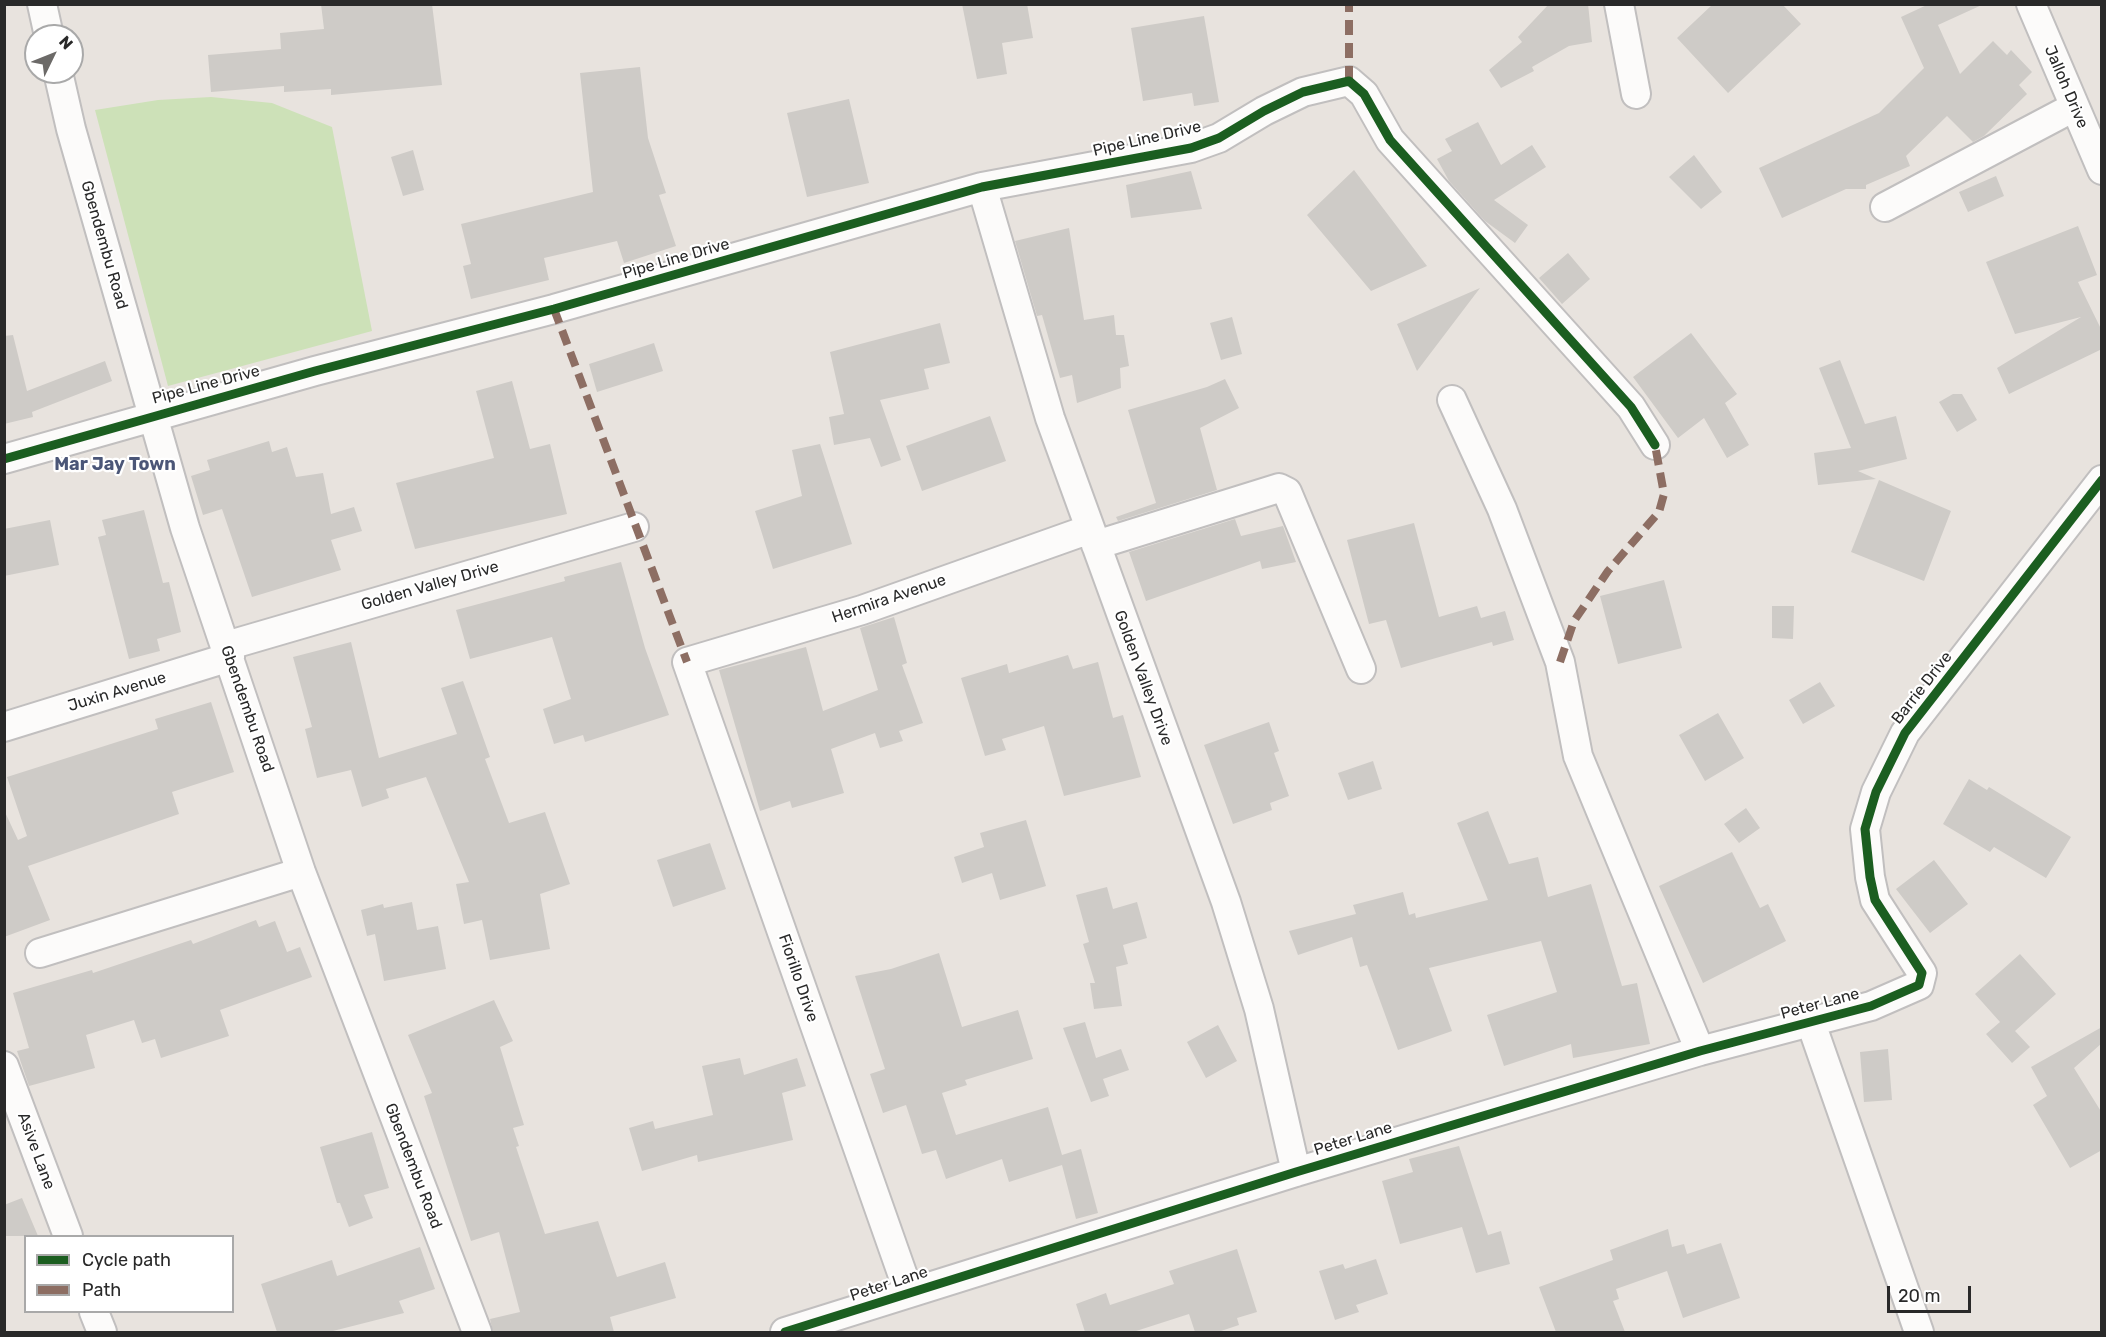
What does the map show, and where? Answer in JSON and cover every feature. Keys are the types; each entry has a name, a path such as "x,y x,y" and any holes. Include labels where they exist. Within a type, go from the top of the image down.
{"street":[{"path":"42,4 46,24"},
{"path":"1619,4 1636,94"},
{"name":"Jalloh Drive","path":"2031,4 2102,170"},
{"name":"Pipe Line Drive","path":"4,459 154,415 565,306 982,187 1191,148 1219,138 1264,111 1302,92 1349,81 1364,94 1390,140 1631,406 1655,445"},
{"name":"Gbendembu Road","path":"61,84 71,129 185,528 301,872 477,1332"},
{"path":"1885,207 2074,107"},
{"name":"Golden Valley Drive","path":"982,187 1050,418 1226,902 1259,1009 1296,1172"},
{"path":"1452,400 1502,508 1560,662 1578,756 1700,1051"},
{"name":"Barrie Drive","path":"1922,973 1875,900 1864,829 1876,792 1905,733 2102,480"},
{"name":"Hermira Avenue","path":"687,663 1093,537 1279,488 1287,492 1361,669"},
{"name":"Golden Valley Drive","path":"228,652 634,527"},
{"name":"Juxin Avenue","path":"4,727 228,652"},
{"name":"Fiorillo Drive","path":"687,663 909,1293"},
{"path":"40,953 301,872"},
{"name":"Peter Lane","path":"785,1332 1115,1231 1296,1172 1700,1051 1811,1023 1905,993 1919,985 1922,973"},
{"path":"1811,1023 1919,1332"},
{"name":"Asive Lane","path":"4,1066 68,1235"},
{"path":"95,1313 102,1332"}],"green space":[{"path":"211,97 272,103 332,127 372,331 168,386 95,110 158,100"}],"building":[{"path":"321,4 432,4 442,85 331,95 331,89 284,92 284,86 211,92 208,55 281,49 280,33 324,29"},
{"path":"962,4 1027,4 1033,38 1002,43 1007,74 977,79"},
{"path":"1549,4 1588,4 1592,42 1569,46 1532,67 1534,71 1501,88 1489,70 1522,42 1518,37"},
{"path":"1713,4 1782,4 1801,24 1728,93 1677,38"},
{"path":"1929,4 1984,4 1938,25 1960,74 1993,41 2007,55 2011,50 2032,72 2019,85 2027,94 1984,136 1973,142 1947,116 1906,156 1910,166 1866,185 1866,189 1846,189 1782,218 1759,168 1879,113 1924,68 1901,17"},
{"path":"1204,16 1219,102 1194,106 1192,93 1143,101 1131,28"},
{"path":"640,67 648,138 666,193 659,195 676,246 624,263 617,241 544,258 549,280 471,299 463,266 471,264 461,224 593,192 580,73"},
{"path":"849,99 869,183 807,197 787,113"},
{"path":"1478,122 1501,165 1532,145 1546,167 1494,200 1528,225 1515,243 1485,221 1449,181 1437,159 1452,151 1445,139"},
{"path":"413,150 424,190 403,196 391,157"},
{"path":"1694,155 1722,192 1701,209 1669,177"},
{"path":"1354,170 1427,266 1371,291 1307,215"},
{"path":"1191,171 1202,209 1131,218 1126,185"},
{"path":"1996,176 2004,196 1968,212 1959,192"},
{"path":"2078,226 2097,275 2078,282 2102,331 2102,349 2009,394 1997,368 2081,317 2015,334 1986,262"},
{"path":"1069,228 1084,320 1114,315 1116,335 1124,335 1129,366 1120,368 1121,388 1077,403 1072,375 1060,378 1042,315 1037,316 1015,241"},
{"path":"1568,253 1590,279 1562,304 1539,278"},
{"path":"1480,288 1417,371 1397,324"},
{"path":"1232,317 1242,354 1221,360 1210,323"},
{"path":"940,323 950,363 924,369 929,389 880,400 901,460 881,467 870,438 834,445 829,417 844,414 830,352"},
{"path":"1691,333 1737,394 1725,403 1749,445 1727,458 1704,418 1678,438 1633,377"},
{"path":"13,335 27,391 105,361 112,381 32,412 33,417 4,424 4,336"},
{"path":"654,343 663,371 597,392 589,364"},
{"path":"1840,360 1865,424 1896,416 1907,459 1858,471 1876,479 1818,485 1814,453 1851,448 1819,368"},
{"path":"1225,379 1239,408 1200,428 1217,490 1118,521 1116,517 1156,503 1128,410 1207,387"},
{"path":"512,381 530,449 550,444 567,514 415,549 396,483 494,458 476,391"},
{"path":"1953,394 1962,394 1977,420 1957,432 1939,402"},
{"path":"990,416 1006,461 922,491 906,446"},
{"path":"269,441 272,452 287,447 296,477 323,473 331,514 354,507 362,531 331,540 341,570 252,597 222,509 203,515 191,476 210,470 207,460"},
{"path":"820,444 852,544 773,569 755,511 802,496 792,450"},
{"path":"1879,480 1951,511 1924,581 1851,552"},
{"path":"144,510 163,583 169,582 181,632 157,639 160,651 129,659 98,537 106,535 102,520"},
{"path":"1235,519 1241,536 1283,526 1296,562 1262,569 1260,561 1146,601 1129,552"},
{"path":"50,520 59,565 4,576 4,529"},
{"path":"1414,523 1439,617 1477,606 1481,618 1505,611 1514,640 1493,646 1492,642 1401,668 1386,620 1369,624 1347,540"},
{"path":"621,562 645,648 669,715 585,742 583,735 554,744 543,709 571,699 552,637 470,659 456,610 565,581 564,577"},
{"path":"1664,580 1682,648 1618,664 1600,596"},
{"path":"1772,606 1794,606 1793,639 1772,638"},
{"path":"894,617 907,663 902,665 923,723 899,731 903,741 880,748 875,733 831,749 844,793 792,808 790,801 760,811 719,670 806,647 823,711 878,690 860,628"},
{"path":"351,642 379,758 457,734 441,688 463,681 490,757 485,759 509,823 545,812 570,884 540,894 550,949 490,960 482,920 464,924 456,884 469,882 426,777 386,789 389,798 362,807 351,770 317,778 305,729 312,727 293,657"},
{"path":"1068,655 1073,669 1098,662 1113,718 1123,715 1141,777 1064,796 1044,726 1002,739 1006,750 985,756 961,678 1007,664 1009,673"},
{"path":"1820,682 1835,706 1803,724 1789,700"},
{"path":"211,702 234,772 172,792 179,814 28,866 50,920 4,937 4,810 18,840 27,836 7,777 158,729 155,719"},
{"path":"1718,713 1744,758 1705,781 1679,735"},
{"path":"1269,722 1279,751 1274,753 1289,796 1270,803 1272,810 1233,824 1204,745"},
{"path":"1373,761 1382,789 1348,800 1338,773"},
{"path":"1969,779 1987,790 1989,787 2071,837 2046,878 1994,847 1990,852 1943,824"},
{"path":"1746,808 1760,828 1739,843 1724,824"},
{"path":"1488,811 1509,864 1538,857 1548,897 1591,884 1622,986 1637,983 1650,1044 1573,1058 1571,1044 1504,1066 1487,1015 1557,992 1541,941 1429,968 1452,1031 1398,1050 1367,965 1360,967 1352,937 1298,955 1289,931 1356,914 1353,905 1403,892 1409,915 1415,913 1416,918 1488,900 1457,823"},
{"path":"1026,820 1046,886 1000,900 992,873 962,883 954,857 984,847 980,833"},
{"path":"710,843 726,889 673,907 657,860"},
{"path":"1732,852 1760,908 1768,904 1786,941 1703,983 1659,886"},
{"path":"1934,860 1968,904 1930,933 1896,889"},
{"path":"1107,887 1113,909 1137,902 1147,938 1123,945 1128,964 1116,967 1122,1006 1094,1009 1090,983 1095,983 1083,944 1089,942 1076,895"},
{"path":"412,902 417,930 438,926 446,969 384,981 375,934 367,936 361,910 383,904 384,908"},
{"path":"256,920 259,927 275,921 287,952 300,947 312,977 220,1010 229,1036 161,1058 155,1039 142,1043 134,1020 86,1035 95,1068 29,1086 17,1051 29,1048 13,993 92,970 93,973 191,940 193,944"},
{"path":"939,953 962,1027 1018,1010 1033,1059 965,1080 967,1085 942,1093 956,1135 1048,1107 1062,1155 1081,1149 1098,1213 1076,1219 1062,1165 1009,1182 1002,1159 946,1179 936,1150 922,1154 906,1105 883,1113 870,1074 885,1069 855,976 891,969"},
{"path":"2020,954 2056,994 2015,1031 2030,1047 2012,1063 1986,1034 2000,1022 1975,994"},
{"path":"494,1000 513,1041 500,1047 524,1125 513,1128 519,1146 516,1147 545,1234 598,1221 617,1277 665,1262 676,1298 610,1317 614,1332 493,1332 490,1319 520,1312 499,1232 471,1241 424,1096 432,1093 408,1035"},
{"path":"1085,1022 1096,1058 1121,1049 1129,1070 1103,1079 1109,1096 1091,1102 1063,1028"},
{"path":"1218,1025 1237,1061 1206,1078 1187,1042"},
{"path":"2102,1027 2102,1043 2074,1068 2102,1113 2102,1150 2070,1168 2033,1105 2047,1096 2031,1067"},
{"path":"1888,1049 1892,1100 1864,1102 1860,1052"},
{"path":"740,1058 744,1075 797,1058 806,1086 782,1093 793,1140 698,1162 697,1155 642,1171 629,1128 653,1121 655,1129 713,1115 702,1066"},
{"path":"372,1132 389,1188 364,1195 373,1218 349,1227 340,1203 337,1203 320,1147"},
{"path":"1459,1146 1488,1235 1501,1231 1510,1264 1476,1273 1462,1227 1400,1244 1382,1181 1413,1172 1409,1159"},
{"path":"22,1198 38,1235 4,1236 4,1205"},
{"path":"1668,1229 1672,1247 1684,1244 1687,1254 1721,1243 1740,1298 1683,1318 1667,1271 1616,1289 1619,1299 1613,1301 1625,1332 1556,1332 1539,1287 1613,1260 1610,1250"},
{"path":"420,1247 435,1289 399,1301 404,1313 329,1332 277,1332 261,1284 332,1260 337,1276"},
{"path":"1237,1249 1257,1312 1237,1318 1239,1325 1218,1332 1195,1332 1189,1314 1133,1332 1085,1332 1076,1304 1106,1293 1110,1305 1174,1284 1169,1271"},
{"path":"1376,1259 1388,1294 1356,1305 1359,1312 1335,1320 1319,1271 1343,1264 1345,1269"}],"marked path":[{"path":"1349,4 1349,81"},
{"path":"554,309 687,662"},
{"path":"1560,662 1574,621 1608,571 1659,512 1664,494 1655,445"}],"cycle path":[{"path":"4,459 315,371 554,309 982,187 1191,148 1219,138 1264,111 1303,92 1349,81 1364,94 1390,140 1631,407 1655,445"},
{"path":"785,1332 1296,1172 1700,1051 1871,1006 1919,985 1922,973 1875,900 1865,829 1876,792 1905,733 2102,480"}],"district":[{"name":"Mar Jay Town","path":"115,465"}]}
